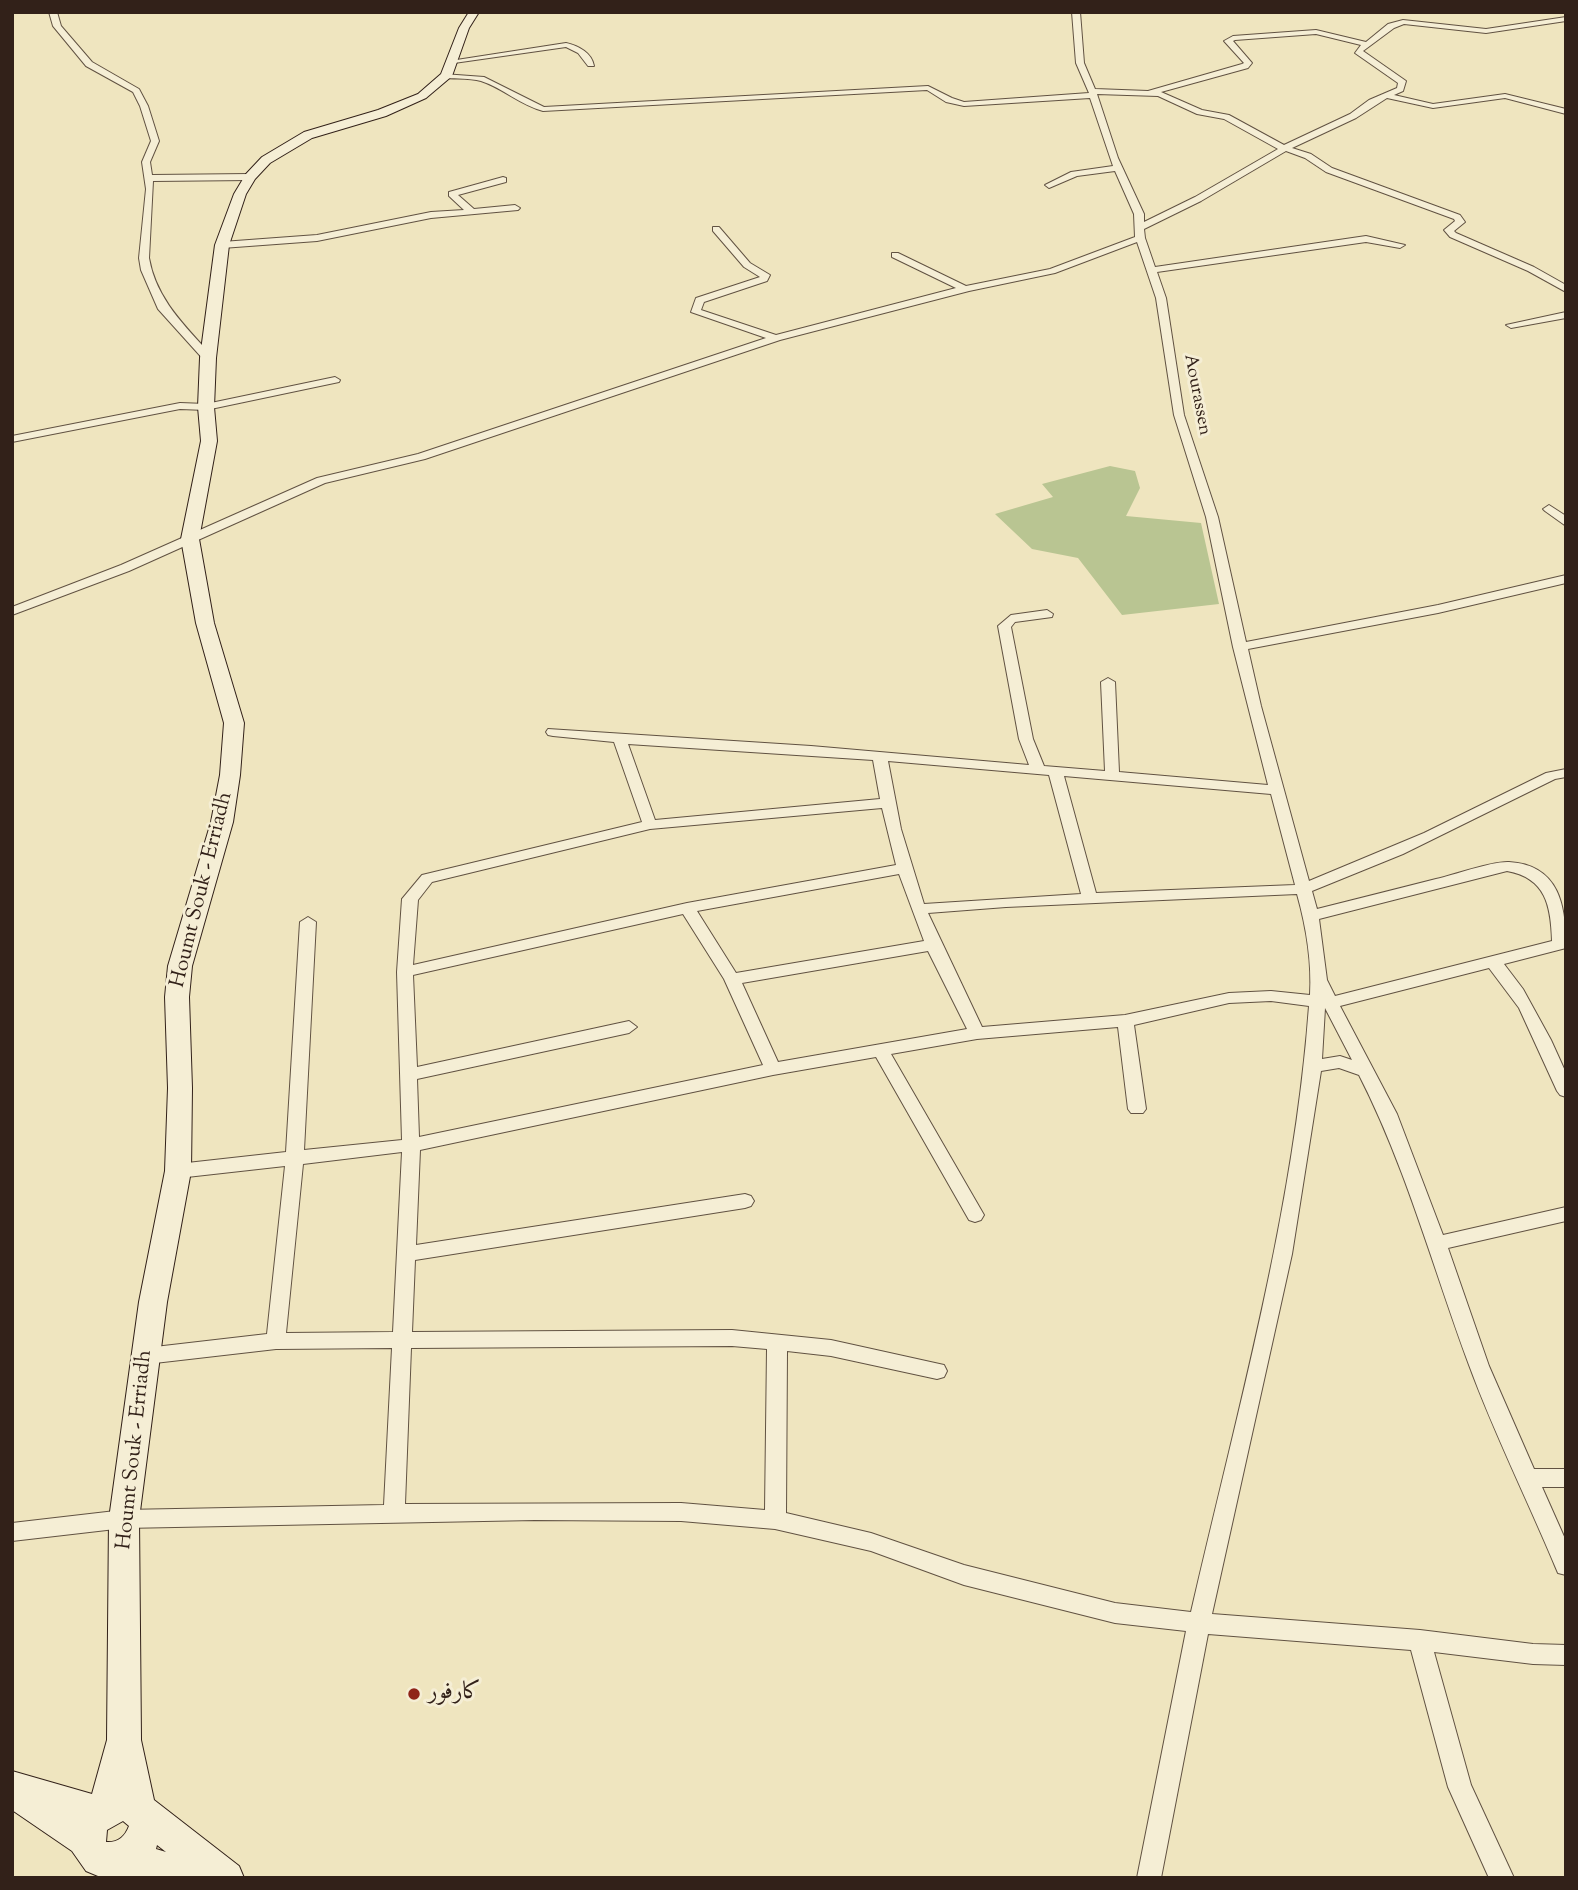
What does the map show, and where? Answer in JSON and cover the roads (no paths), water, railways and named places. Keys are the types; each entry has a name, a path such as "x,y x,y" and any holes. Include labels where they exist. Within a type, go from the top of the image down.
{"street":[{"path":"53,12 57,26 89,64 136,91 144,106 155,141 146,162 149,178 144,258 146,270 162,307 208,358"},
{"name":"Houmt Souk - Erriadh","path":"124,1740 124,1519 153,1302 178,1171 180,1088 177,997 180,966 222,822 234,723 205,623 190,539 209,441 206,407 208,358 222,245 230,218 250,177 266,160 292,142 422,96 446,76 454,61 464,28 474,12"},
{"name":"Aourassen","path":"1076,12 1078,53 1119,168 1139,214 1140,233 1161,298 1179,415 1212,517 1240,647 1311,916 1323,1002 1283,1254 1199,1623 1149,1878"},
{"path":"12,611 87,584 321,480 421,457 776,338 965,289 1052,271 1140,233 1285,148 1344,121 1400,89 1403,83 1358,51 1391,26 1407,22 1486,31 1566,19"},
{"path":"1546,23 1566,30"},
{"path":"1150,93 1245,66 1248,63 1228,41 1233,38 1316,32 1366,44"},
{"path":"454,61 565,45 574,46 586,54 591,64"},
{"path":"446,76 482,79 505,90 523,104 543,109 928,88 949,100 964,104 1093,93 1150,93 1165,96 1200,112 1226,117 1285,148 1308,156 1338,174 1457,217 1460,222 1449,230 1453,235 1531,269 1566,289"},
{"path":"1387,96 1433,106 1505,96 1566,112"},
{"path":"1049,185 1061,177 1077,173 1119,168"},
{"path":"149,178 250,177"},
{"path":"470,210 452,194 503,180"},
{"path":"222,245 317,238 470,210 515,208"},
{"path":"716,229 726,244 747,265 761,272 764,279 699,300 696,312 776,338"},
{"path":"1152,270 1357,240 1373,239 1400,245"},
{"path":"895,255 965,289"},
{"path":"1511,325 1566,314"},
{"path":"12,439 180,406 206,407 335,380"},
{"path":"1549,509 1566,522"},
{"path":"1240,647 1437,609 1566,579"},
{"path":"1038,769 1026,739 1004,626 1012,619 1047,614"},
{"path":"1108,682 1112,776"},
{"path":"553,732 620,739 761,746 1276,790"},
{"path":"620,739 650,825"},
{"path":"880,757 887,803 904,868 933,945 977,1032"},
{"path":"1056,773 1083,867 1089,898"},
{"path":"919,909 1089,898 1303,889 1347,873 1439,832 1551,776 1566,773"},
{"path":"394,1514 411,1145 405,972 410,899 427,878 650,825 887,803"},
{"path":"178,1171 411,1145 773,1069 977,1032 1125,1021 1229,998 1271,996 1323,1002 1563,944 1556,898 1538,877 1525,868 1507,866 1311,916"},
{"path":"405,972 687,908 904,868"},
{"path":"687,908 732,979 773,1069"},
{"path":"276,1341 295,1158 308,922"},
{"path":"732,979 933,945"},
{"path":"1494,962 1515,985 1529,1010 1566,1091"},
{"path":"1323,1002 1367,1071 1388,1114 1437,1243 1479,1366 1566,1566"},
{"path":"1125,1021 1137,1109"},
{"path":"407,1075 629,1027"},
{"path":"881,1051 975,1215"},
{"path":"1313,1067 1340,1062 1367,1071"},
{"path":"406,1254 745,1201"},
{"path":"1437,1243 1566,1214"},
{"path":"146,1356 276,1341 686,1336 777,1341 884,1358 937,1371"},
{"path":"775,1520 777,1341"},
{"path":"1528,1478 1566,1478"},
{"path":"12,1532 124,1519 681,1512 775,1520 871,1542 964,1575 1115,1613 1199,1623 1420,1640 1533,1654 1566,1655"},
{"path":"1420,1640 1460,1787 1502,1878"},
{"path":"102,1849 141,1843 146,1830 124,1740"},
{"path":"102,1849 124,1740"},
{"path":"12,1789 102,1849 200,1878"},
{"path":"102,1849 123,1804 141,1810 227,1878"}],"place":[{"name":"كارفور","path":"414,1694"}]}
